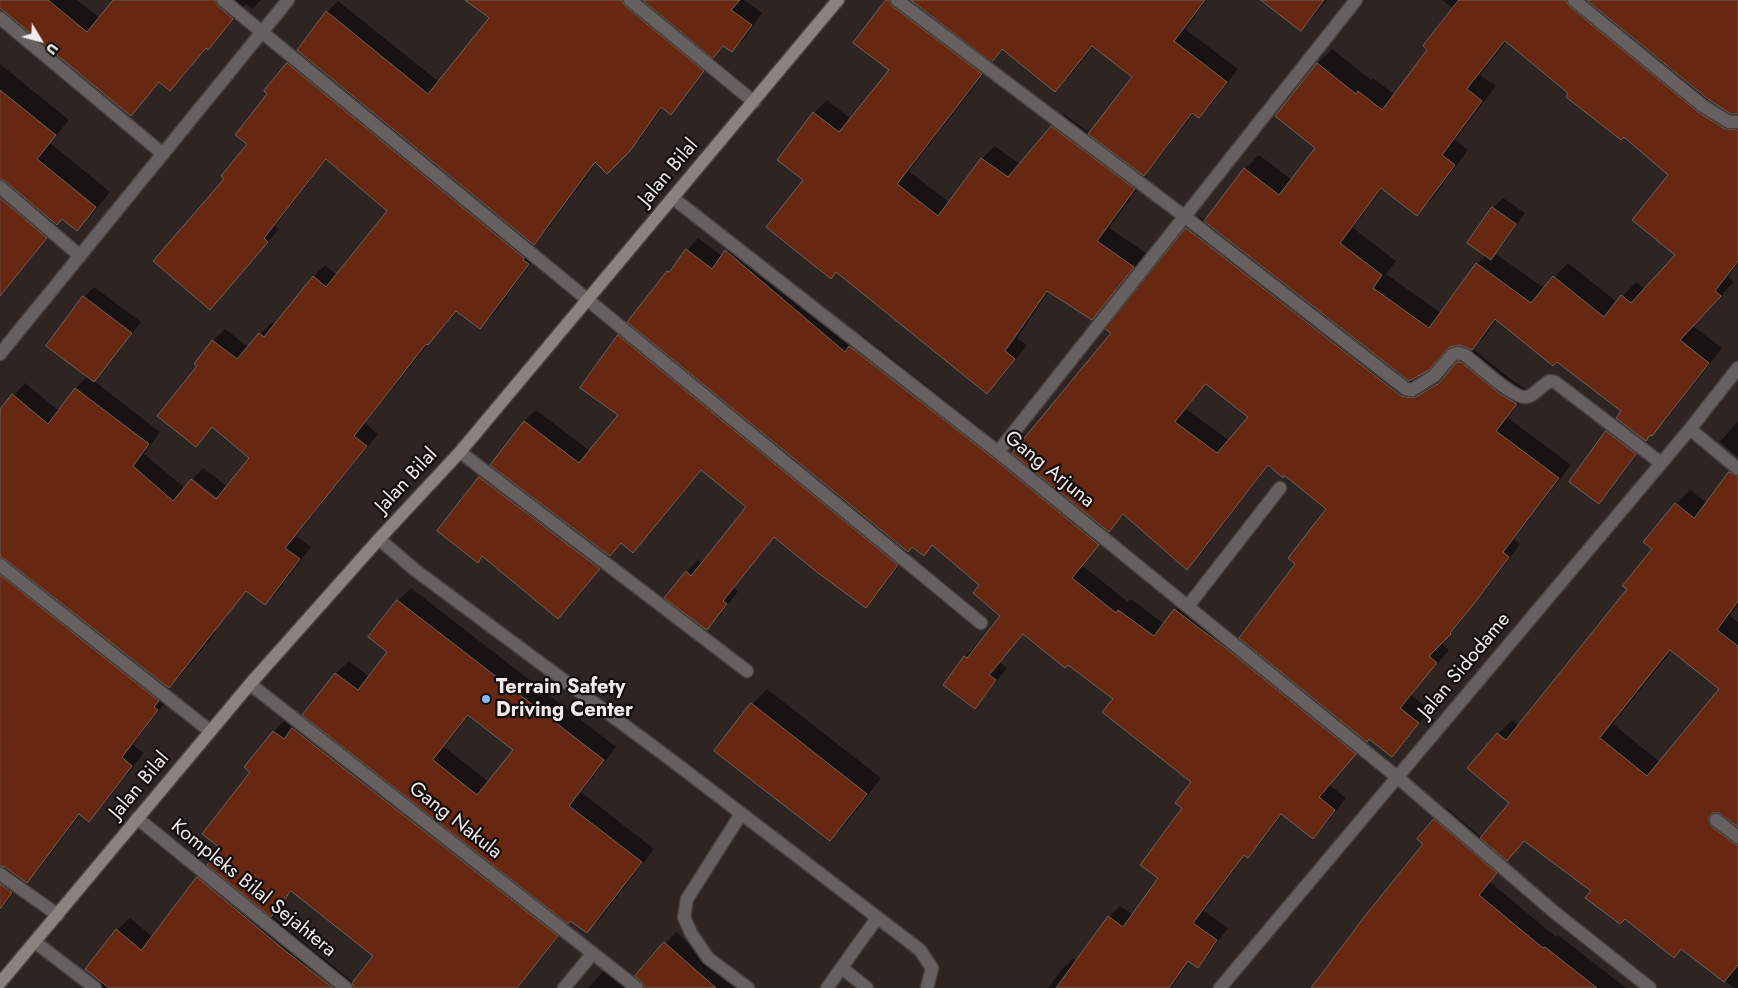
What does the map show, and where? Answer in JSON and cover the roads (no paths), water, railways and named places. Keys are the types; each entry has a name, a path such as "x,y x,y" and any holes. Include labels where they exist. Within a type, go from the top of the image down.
{"main road":[{"name":"Jalan Bilal","path":"0,983 250,684 379,539 460,452 838,0"}],"street":[{"path":"223,0 981,623"},
{"path":"0,354 288,0"},
{"path":"630,0 754,102"},
{"path":"897,0 1184,216 1406,389 1412,390 1425,383 1452,356 1458,354 1465,355 1507,389 1521,396 1527,397 1550,381 1554,382 1660,463"},
{"path":"998,452 1356,0"},
{"path":"1574,0 1703,106 1729,122 1738,122"},
{"path":"0,18 163,154"},
{"path":"0,187 80,256"},
{"name":"Gang Arjuna","path":"673,198 998,452 1397,777 1553,911 1650,988"},
{"name":"Jalan Sidodame","path":"1220,988 1736,375"},
{"path":"1690,429 1738,469"},
{"path":"460,452 747,671"},
{"path":"1188,606 1280,488"},
{"path":"379,539 415,570 920,950 932,968 927,988"},
{"path":"0,565 210,731"},
{"name":"Gang Nakula","path":"250,684 637,988"},
{"path":"741,814 687,898 684,917 691,933 708,958 748,988"},
{"name":"Kompleks Bilal Sejahtera","path":"137,818 346,988"},
{"path":"1716,820 1738,837"},
{"path":"0,874 58,915"},
{"path":"827,988 877,918"},
{"path":"35,942 95,988"},
{"path":"564,988 593,953"},
{"path":"842,968 867,988"}],"place":[{"name":"Terrain Safety Driving Center","path":"486,699"}]}
